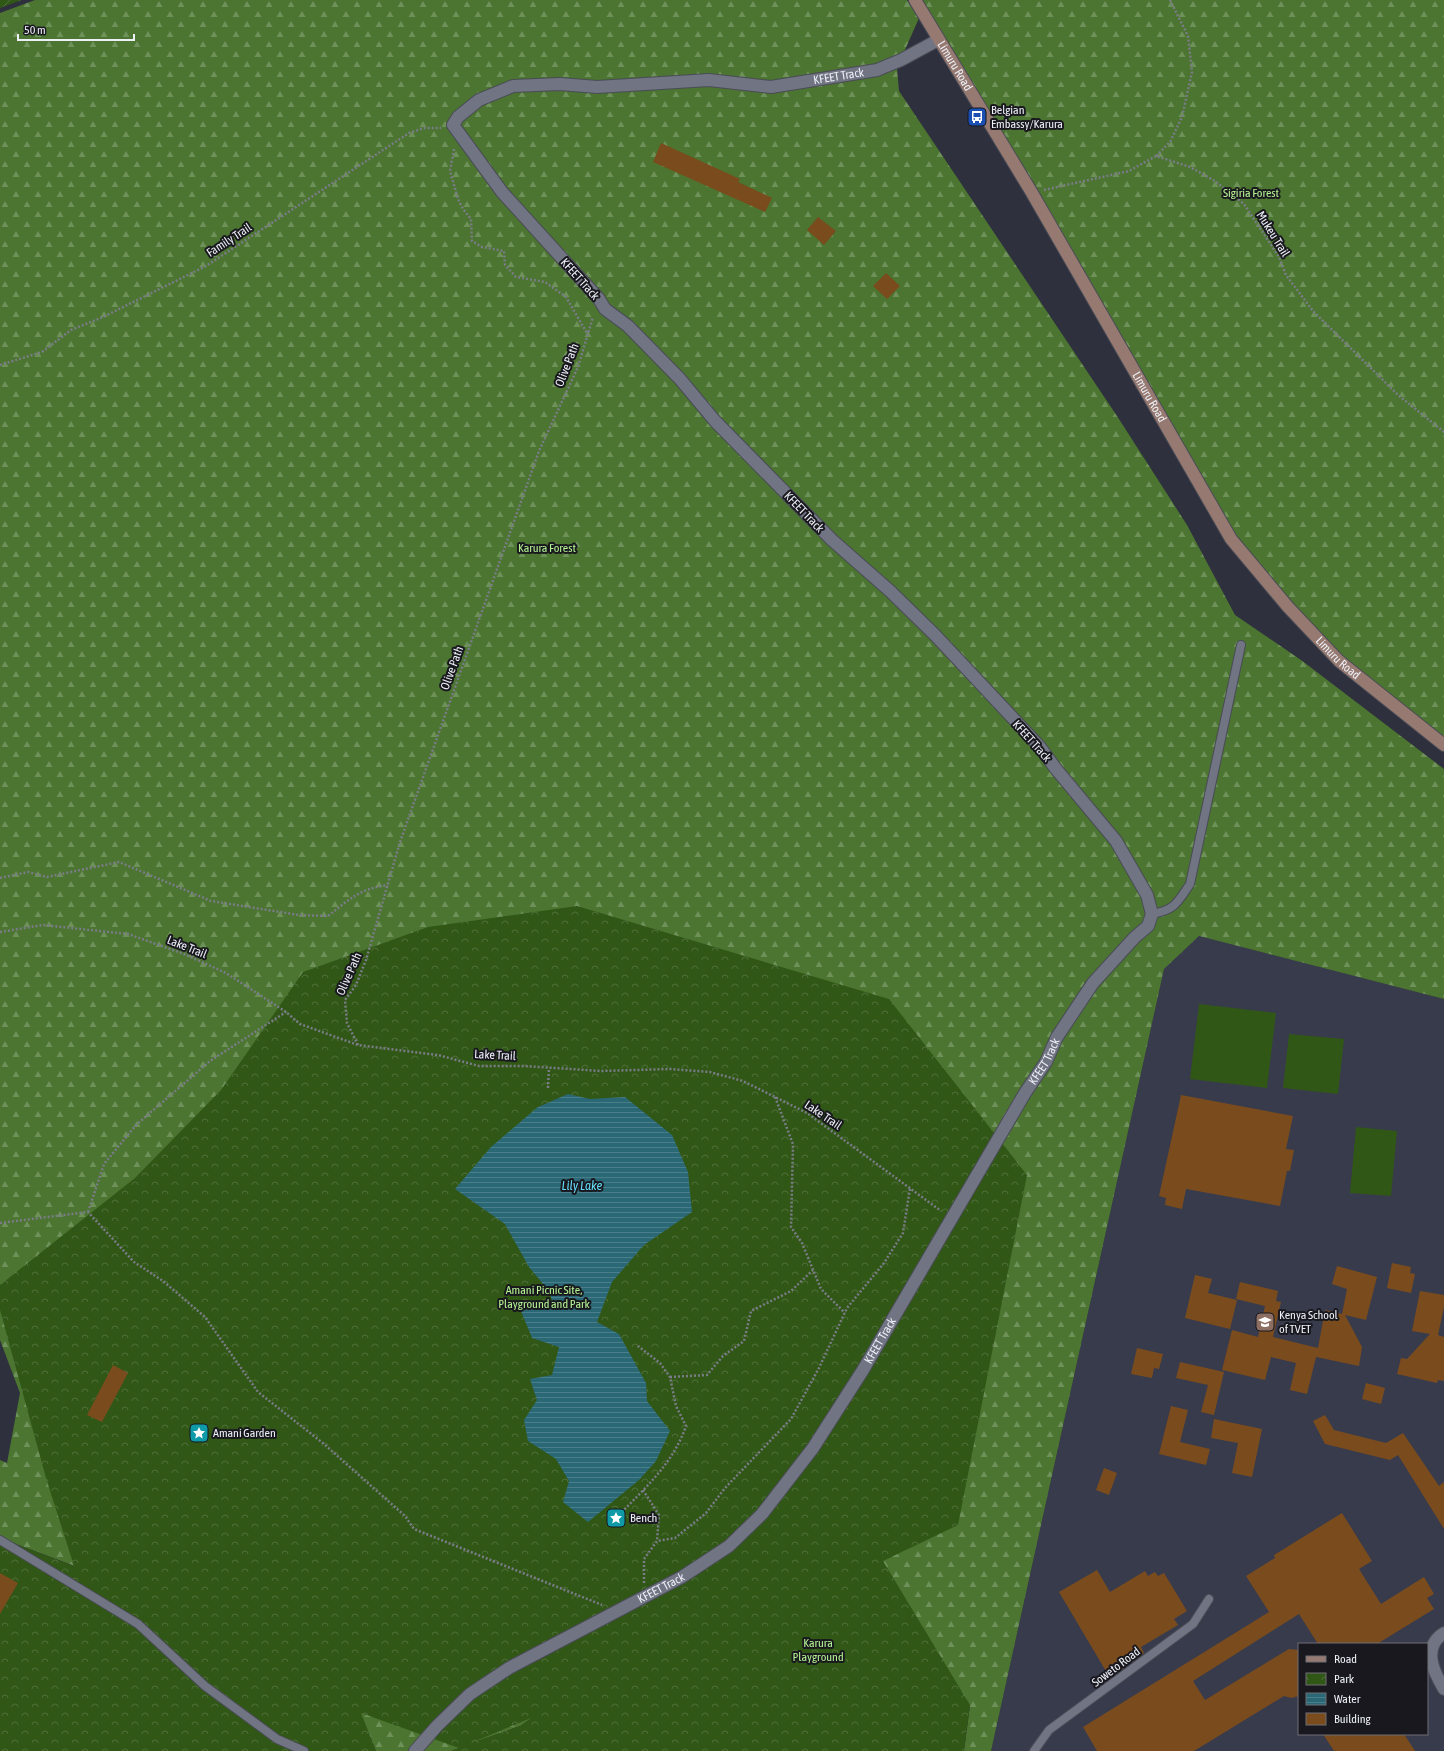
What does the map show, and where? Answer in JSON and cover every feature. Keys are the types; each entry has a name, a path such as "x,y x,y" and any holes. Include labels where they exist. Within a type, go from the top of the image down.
{"main road":[{"name":"Limuru Road","path":"914,0 1032,193 1231,539 1288,607 1339,661 1444,745"}],"street":[{"name":"KFEET Track","path":"415,1751 437,1726 470,1694 509,1668 682,1577 728,1546 762,1514 813,1448 859,1377 939,1243 951,1218 1025,1093 1046,1062 1057,1037 1093,983 1135,937 1148,926 1152,914 1147,895 1116,841 1040,747 890,591 832,540 716,421 675,374 628,326 606,309 599,299 502,192 453,125 458,117 479,100 513,86 560,84 597,87 709,80 771,87 877,70 901,60 938,40"},
{"path":"1441,1684 1431,1662 1432,1648 1438,1637 1444,1632"}],"lane":[{"path":"1152,914 1167,912 1177,903 1190,884 1241,645"},
{"path":"0,1540 138,1624 205,1686 277,1739 304,1751"},
{"name":"Soweto Road","path":"1034,1751 1049,1730 1193,1624 1209,1599"}],"path":[{"path":"1032,193 1129,171 1156,156 1170,142 1182,117 1192,72 1188,36 1170,0"},
{"name":"Family Trail","path":"0,365 42,352 70,330 103,317 206,266 409,133 424,128 443,128 458,117"},
{"path":"454,148 450,171 458,199 463,210 471,219 472,240 482,247 504,251 506,265 516,277 545,282 566,297 588,335"},
{"name":"Mukeu Trail","path":"1156,156 1190,167 1215,181 1244,204 1279,258 1286,274 1314,311 1398,394 1444,432"},
{"name":"Olive Path","path":"358,1045 347,1023 345,1000 356,986 366,960 400,842 539,451 578,367 599,299"},
{"path":"0,878 28,872 47,877 119,862 211,901 299,915 328,916 354,895 373,887 388,885"},
{"name":"Lake Trail","path":"0,932 43,925 128,934 184,954 226,973 286,1012 300,1024 358,1045 438,1055 479,1066 524,1066 601,1071 670,1068 710,1072 743,1081 807,1112 951,1218"},
{"path":"88,1212 104,1164 136,1125 210,1061 286,1012"},
{"path":"548,1088 549,1068"},
{"path":"775,1097 793,1144 791,1227 802,1243 821,1289 845,1313"},
{"path":"657,1541 675,1538 706,1513 725,1488 791,1419 819,1368 845,1313 884,1263 903,1233 910,1188"},
{"path":"0,1223 88,1212"},
{"path":"88,1212 134,1262 163,1281 205,1317 258,1392 324,1444 405,1516 414,1529 602,1605 614,1613"},
{"path":"670,1377 707,1375 723,1356 744,1341 751,1311 791,1291 813,1270"},
{"path":"616,1518 666,1466 679,1444 686,1426 676,1406 670,1377 660,1363 638,1346"},
{"path":"643,1490 659,1515 657,1541 644,1559 643,1597"}],"shaded area":[{"name":"Kenya School of TVET","path":"1199,936 1444,999 1444,1751 991,1751 1164,969"}],"green space":[{"path":"0,0 22,0 0,8"},
{"name":"Karura Forest","path":"35,0 907,0 919,18 897,68 899,91 1117,416 1187,525 1235,615 1301,660 1444,769 1444,999 1199,936 1164,969 991,1751 964,1751 970,1705 520,1726 451,1751 376,1751 341,1666 0,1538 0,1460 7,1463 20,1393 0,1340 0,13"},
{"name":"Sigiria Forest","path":"910,0 1444,0 1444,740 1330,653 1218,514"},
{"name":"Amani Picnic Site, Playground and Park","path":"577,906 889,999 1027,1175 958,1525 883,1561 970,1705 964,1751 451,1751 459,1748 361,1713 376,1751 0,1751 0,1538 74,1566 46,1478 0,1310 0,1285 135,1178 221,1090 303,972 428,927","holes":["531,1718 520,1726 471,1743"]},
{"path":"1199,1004 1276,1013 1267,1088 1190,1079"},
{"path":"1289,1034 1344,1039 1338,1094 1283,1088"},
{"path":"1356,1127 1397,1131 1391,1196 1350,1193"}],"water":[{"name":"Lily Lake","path":"568,1094 590,1099 625,1097 672,1135 688,1172 692,1212 644,1245 612,1282 597,1322 619,1334 646,1383 647,1401 670,1431 656,1461 639,1480 588,1522 563,1502 569,1481 556,1459 528,1441 524,1420 537,1400 530,1379 552,1375 559,1347 532,1338 521,1311 553,1303 549,1291 529,1267 505,1224 455,1189 491,1147 538,1107"}],"building":[{"path":"661,143 740,179 738,182 772,198 765,212 653,162"},
{"path":"818,217 836,231 824,245 807,230"},
{"path":"886,273 900,286 887,299 873,286"},
{"path":"1181,1095 1293,1116 1286,1149 1294,1150 1290,1171 1287,1171 1280,1206 1186,1189 1182,1209 1165,1205 1166,1198 1159,1196"},
{"path":"1392,1263 1411,1267 1410,1273 1415,1274 1411,1293 1387,1288"},
{"path":"1337,1266 1377,1277 1366,1320 1345,1315 1362,1347 1359,1366 1316,1357 1307,1394 1290,1390 1296,1363 1271,1357 1265,1380 1222,1370 1232,1330 1258,1337 1265,1306 1236,1299 1240,1282 1278,1291 1276,1301 1281,1302 1273,1337 1318,1348 1325,1310 1342,1314 1347,1289 1332,1284"},
{"path":"1195,1275 1212,1279 1208,1293 1237,1300 1230,1329 1185,1318"},
{"path":"1420,1291 1444,1295 1444,1307 1438,1335 1444,1337 1444,1381 1438,1380 1437,1383 1397,1374 1401,1358 1407,1359 1430,1334 1412,1331"},
{"path":"1137,1348 1163,1354 1159,1369 1154,1368 1152,1378 1131,1374"},
{"path":"1180,1362 1224,1372 1214,1415 1201,1412 1208,1385 1176,1378"},
{"path":"113,1365 128,1373 102,1422 87,1415"},
{"path":"1366,1383 1385,1388 1381,1404 1362,1399"},
{"path":"1171,1406 1188,1410 1180,1442 1210,1449 1206,1465 1159,1454"},
{"path":"1325,1415 1334,1430 1386,1443 1403,1433 1439,1486 1444,1482 1444,1529 1398,1455 1390,1460 1325,1444 1313,1421"},
{"path":"1214,1419 1262,1429 1252,1477 1232,1473 1238,1443 1211,1438"},
{"path":"1104,1468 1117,1473 1109,1495 1096,1490"},
{"path":"1342,1513 1372,1561 1359,1569 1381,1604 1424,1577 1434,1594 1427,1598 1434,1609 1379,1643 1317,1643 1299,1614 1193,1681 1205,1700 1289,1649 1298,1650 1298,1696 1291,1698 1284,1696 1194,1751 1097,1751 1083,1727 1269,1612 1246,1576 1275,1558 1274,1555"},
{"path":"1097,1570 1110,1592 1145,1571 1148,1576 1155,1572 1158,1576 1164,1573 1187,1611 1174,1619 1178,1625 1141,1647 1144,1653 1110,1678 1059,1592"},
{"path":"0,1573 18,1583 0,1614"},
{"path":"1324,1735 1405,1735 1415,1751 1334,1751"}],"place":[{"name":"Belgian Embassy/Karura","path":"977,117"},
{"name":"Kenya School of TVET","path":"1265,1322"},
{"name":"Amani Garden","path":"199,1433"},
{"name":"Bench","path":"616,1518"}],"park label":[{"name":"Karura Playground","path":"818,1650"}]}
